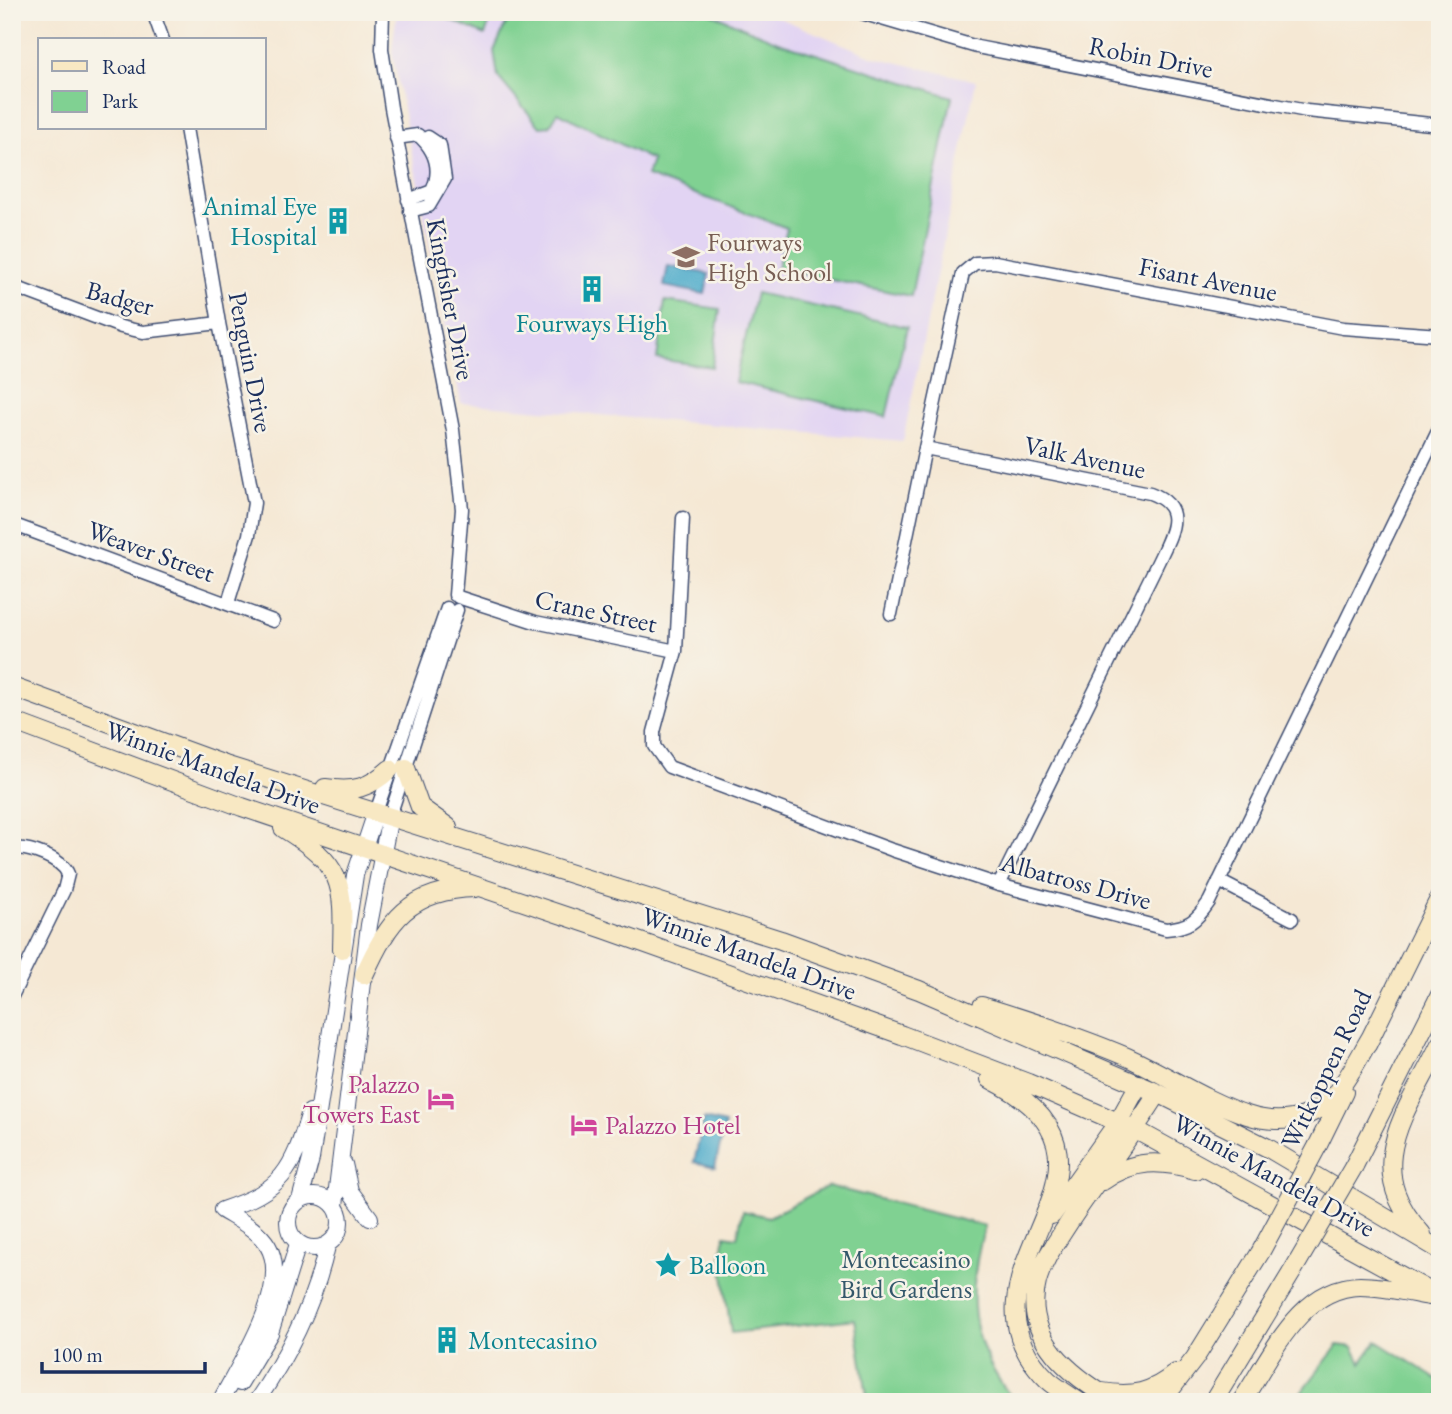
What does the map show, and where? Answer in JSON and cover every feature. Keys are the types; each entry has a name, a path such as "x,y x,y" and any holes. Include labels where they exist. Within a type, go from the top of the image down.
{"main road":[{"name":"Winnie Mandela Drive","path":"12,687 297,789 781,940 919,990 1158,1093 1268,1148 1436,1247"},
{"name":"Winnie Mandela Drive","path":"12,721 242,807 485,888 902,1035 1118,1122 1225,1178 1440,1298"},
{"path":"297,789 358,790 398,768 420,807 439,822 478,844"},
{"path":"242,807 278,824 324,856 333,869 341,895 342,949"},
{"path":"364,975 381,937 407,906 444,891 485,888"},
{"name":"Witkoppen Road","path":"1161,1402 1195,1358 1260,1253 1318,1145 1440,897"},
{"path":"919,990 936,992 1060,1030 1128,1058 1248,1115 1271,1120 1297,1118 1325,1104 1339,1089 1371,1037"},
{"path":"1213,1402 1354,1166 1440,995"},
{"path":"902,1035 1018,1093 1046,1118 1059,1147 1059,1168 1051,1199 1022,1266 1014,1298 1021,1337 1034,1363 1049,1381 1079,1402"},
{"path":"1436,1247 1396,1199 1390,1167 1392,1147 1440,1044"},
{"path":"1036,1237 1118,1122 1139,1084"},
{"path":"1115,1402 1062,1364 1049,1348 1039,1328 1034,1300 1046,1258 1089,1192 1136,1130 1158,1093"},
{"path":"1089,1192 1116,1171 1152,1161 1225,1178"},
{"path":"1241,1402 1299,1315 1324,1294 1359,1286 1440,1298"},
{"path":"1098,1391 1140,1394 1163,1384 1195,1358"}],"street":[{"path":"153,12 162,38"},
{"name":"Kingfisher Drive","path":"383,12 382,49 396,138 453,430 462,509 455,604 420,702 400,738 398,768"},
{"name":"Robin Drive","path":"858,12 886,17 977,47 1307,111 1440,125"},
{"name":"Penguin Drive","path":"186,130 219,323 254,503 249,535 228,603"},
{"path":"396,138 418,135 429,137 440,145 445,179 429,206 409,205"},
{"name":"Fisant Avenue","path":"925,448 959,281 969,266 980,261 1343,328 1440,335"},
{"name":"Badger","path":"12,286 121,327 143,332 219,323"},
{"name":"Albatross Drive","path":"683,518 676,651 654,732 654,746 669,767 892,850 999,884 1166,929 1186,927 1198,919 1219,881 1440,427"},
{"path":"891,614 925,448"},
{"name":"Valk Avenue","path":"925,448 1150,493 1167,503 1174,518 1173,530 1159,560 999,884"},
{"name":"Weaver Street","path":"12,524 273,621"},
{"name":"Crane Street","path":"455,604 676,651"},
{"name":"Kingfisher Drive","path":"383,814 398,768 414,742 420,702"},
{"path":"400,738 414,742"},
{"path":"300,1200 311,1159 342,949 363,847 383,814"},
{"path":"256,1402 288,1351 313,1292 327,1246 336,1237 341,1225 335,1205 382,853 383,814"},
{"path":"12,849 29,851 57,862 68,874 59,903 12,996"},
{"path":"1219,881 1292,919"},
{"path":"220,1402 254,1335 276,1276 269,1247 242,1221 222,1209 264,1193 278,1183 291,1163 324,1072"},
{"path":"343,1137 350,1191 370,1218"},
{"path":"327,1246 310,1249 298,1244 292,1238 288,1222 293,1206 300,1200 322,1197 335,1205"},
{"path":"226,1402 270,1333 298,1244"}],"shaded area":[{"name":"Fourways High School","path":"397,12 765,12 874,57 976,81 903,441 461,403 392,52"}],"green space":[{"path":"433,12 493,12 485,35"},
{"path":"511,12 708,12 778,42 952,97 911,296 777,269 787,228 647,176 652,160 558,112 550,126 540,127 498,77 494,51"},
{"path":"756,293 907,327 886,417 735,382"},
{"path":"665,301 720,309 712,367 657,359"},
{"name":"Montecasino Bird Gardens","path":"828,1186 985,1226 975,1275 975,1318 988,1360 1015,1402 868,1402 855,1319 731,1333 721,1259 725,1235 737,1237 743,1211 769,1217"},
{"path":"1377,1341 1440,1381 1440,1402 1294,1402 1338,1345 1353,1347 1361,1363"}],"water":[{"path":"668,266 709,274 705,294 664,286"},
{"path":"704,1119 725,1124 715,1167 694,1162"}],"place":[{"name":"Animal Eye Hospital","path":"338,221"},
{"name":"Fourways High School","path":"686,257"},
{"name":"Fourways High","path":"592,289"},
{"name":"Palazzo Towers East","path":"441,1099"},
{"name":"Palazzo Hotel","path":"584,1125"},
{"name":"Balloon","path":"668,1265"},
{"name":"Montecasino","path":"447,1340"}]}
